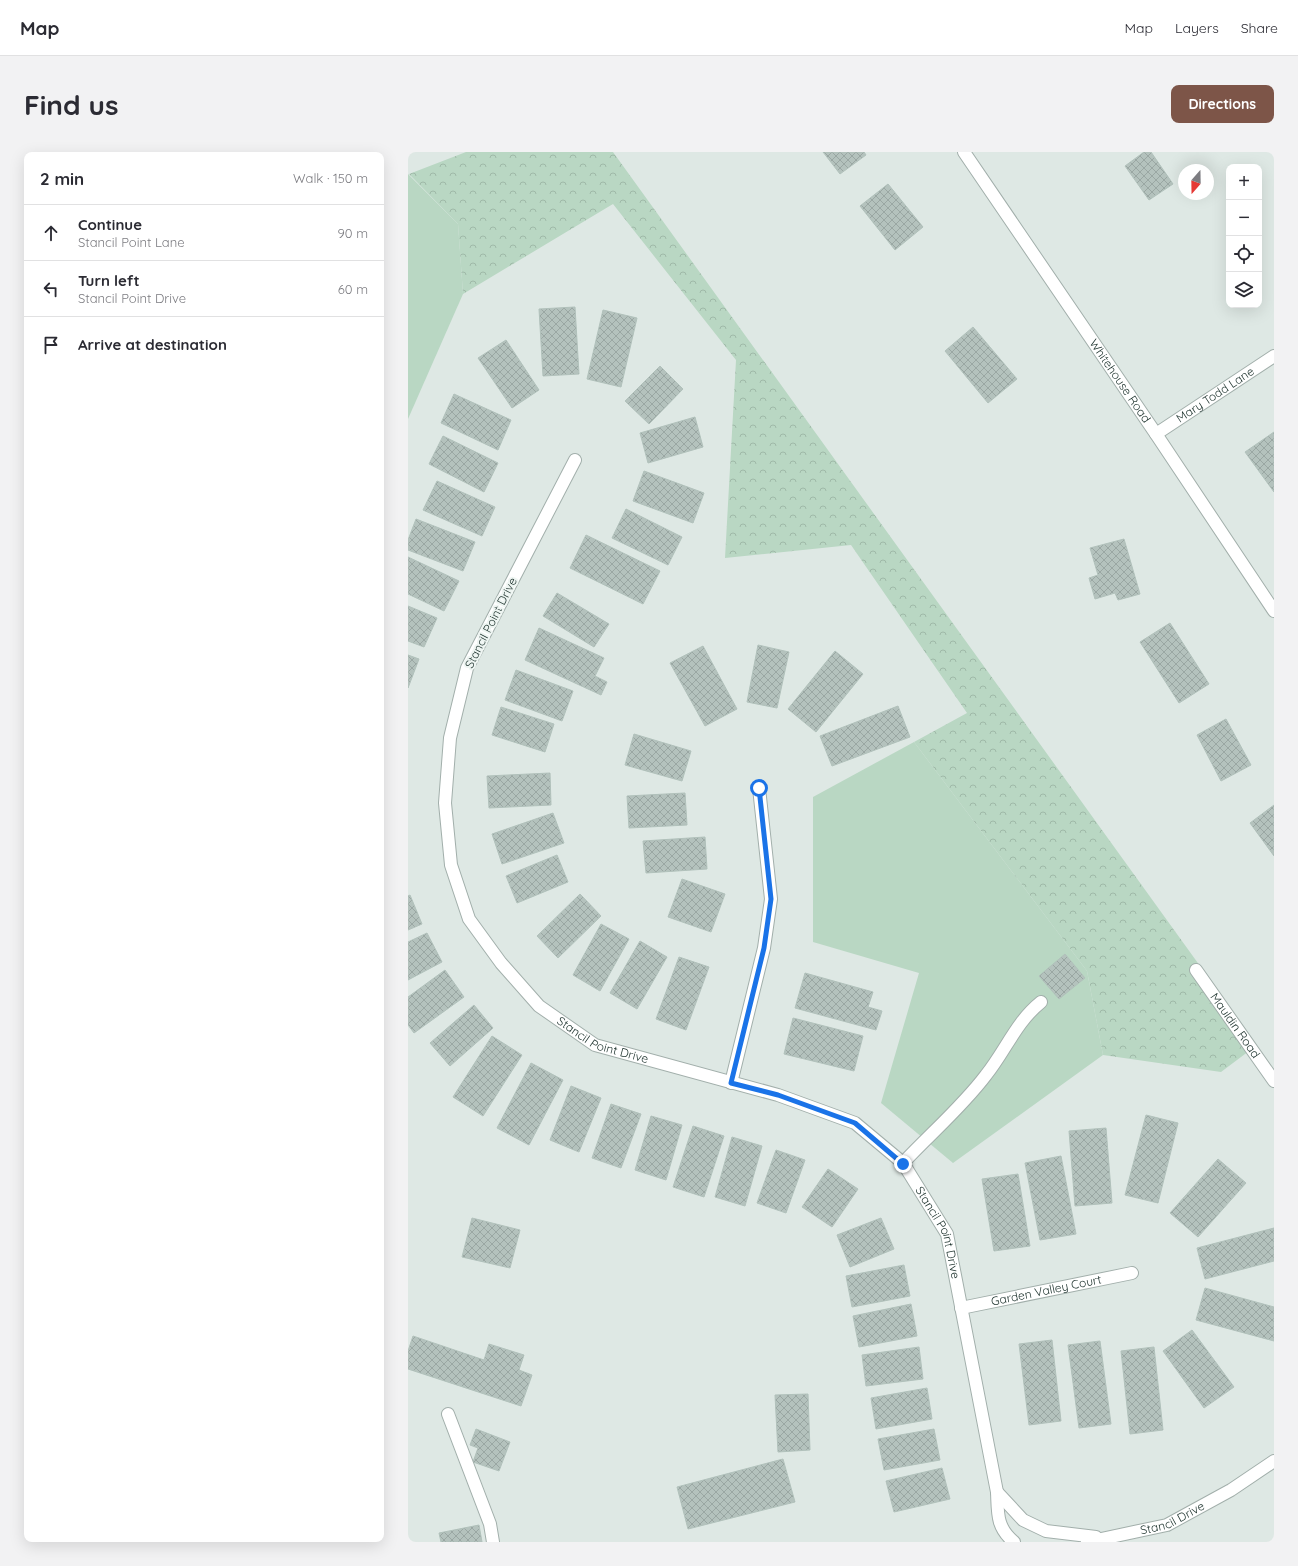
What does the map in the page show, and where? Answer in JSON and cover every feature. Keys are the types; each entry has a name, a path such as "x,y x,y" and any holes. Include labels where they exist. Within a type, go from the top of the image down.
{"street":[{"name":"Whitehouse Road","path":"964,152 1156,434 1274,611"},
{"name":"Mary Todd Lane","path":"1156,434 1274,356"},
{"name":"Stancil Point Drive","path":"575,460 467,668 450,738 445,803 451,865 469,919 501,963 539,1006 595,1045 778,1095 855,1123 903,1164 947,1234 997,1492 998,1518 1005,1535 1014,1542"},
{"path":"731,1083 764,948 771,899 759,788"},
{"name":"Mauldin Road","path":"1196,970 1274,1081"},
{"path":"903,1164 970,1095 988,1073 1011,1034 1024,1018 1041,1002"},
{"name":"Garden Valley Court","path":"961,1308 1132,1273"},
{"path":"448,1414 490,1524 493,1542"},
{"name":"Stancil Drive","path":"1087,1542 1167,1525 1231,1490 1274,1461"},
{"path":"997,1492 1023,1520 1046,1531 1104,1538"}],"green space":[{"path":"466,152 613,152 1257,1045 1221,1072 1103,1055 1087,971 914,742 967,713 851,545 725,558 736,360 613,204 463,294 458,224 409,174"},
{"path":"408,174 458,224 463,294 408,419"},
{"path":"914,742 1087,971 1103,1055 953,1163 881,1103 919,973 813,942 813,797"}],"building":[{"path":"823,152 864,152 866,155 840,174"},
{"path":"1144,152 1151,152 1173,184 1149,200 1125,166"},
{"path":"888,184 923,227 895,250 860,206"},
{"path":"575,307 579,374 543,376 539,309"},
{"path":"603,310 637,318 621,387 587,379"},
{"path":"973,327 1017,379 988,403 945,351"},
{"path":"506,340 539,390 512,408 478,358"},
{"path":"660,366 683,389 649,424 625,401"},
{"path":"454,394 511,420 498,450 441,423"},
{"path":"695,417 703,447 648,463 640,433"},
{"path":"1274,432 1274,492 1245,452"},
{"path":"443,436 498,463 484,492 429,464"},
{"path":"644,471 704,493 693,523 633,501"},
{"path":"437,481 495,507 482,536 423,510"},
{"path":"626,509 682,537 668,565 612,538"},
{"path":"416,519 475,542 463,571 408,550 408,540"},
{"path":"586,535 660,571 643,604 570,568"},
{"path":"1124,539 1140,594 1118,600 1115,593 1095,599 1089,578 1098,575 1090,548"},
{"path":"408,557 459,581 444,611 408,594"},
{"path":"557,593 609,624 594,647 543,616"},
{"path":"408,606 437,618 424,647 408,641"},
{"path":"1170,623 1209,684 1179,703 1140,642"},
{"path":"539,628 604,658 595,676 607,682 601,695 525,660"},
{"path":"758,645 789,652 777,708 747,702"},
{"path":"703,646 737,709 705,726 670,663"},
{"path":"835,651 863,674 816,732 788,709"},
{"path":"408,655 419,659 408,688"},
{"path":"516,670 573,691 562,721 505,700"},
{"path":"898,706 910,737 832,766 820,736"},
{"path":"501,707 554,724 545,752 492,735"},
{"path":"1226,719 1251,765 1221,781 1197,735"},
{"path":"634,734 691,751 682,781 625,765"},
{"path":"550,773 551,805 489,808 487,776"},
{"path":"685,793 687,825 629,828 627,796"},
{"path":"1274,805 1274,856 1250,823"},
{"path":"553,813 564,843 502,864 492,834"},
{"path":"705,837 707,869 646,873 643,841"},
{"path":"557,855 568,882 517,903 506,876"},
{"path":"682,879 725,894 711,932 668,917"},
{"path":"580,894 601,916 558,958 537,936"},
{"path":"410,895 422,924 408,930 408,896"},
{"path":"601,924 629,939 600,991 573,975"},
{"path":"427,933 442,962 408,980 408,942"},
{"path":"640,941 667,957 637,1009 610,993"},
{"path":"1065,954 1085,978 1059,999 1039,976"},
{"path":"679,957 709,967 686,1030 656,1019"},
{"path":"445,970 464,997 414,1033 408,1025 408,997"},
{"path":"805,973 873,992 868,1007 882,1011 876,1030 795,1008"},
{"path":"474,1005 493,1028 450,1066 430,1043"},
{"path":"793,1018 863,1036 854,1071 784,1054"},
{"path":"492,1036 522,1055 483,1116 453,1097"},
{"path":"531,1063 563,1080 529,1145 497,1128"},
{"path":"571,1086 601,1098 579,1152 550,1140"},
{"path":"611,1104 641,1114 621,1168 592,1158"},
{"path":"1146,1115 1178,1123 1158,1203 1125,1195"},
{"path":"651,1116 682,1125 666,1180 635,1170"},
{"path":"693,1126 724,1136 704,1197 673,1187"},
{"path":"1106,1128 1112,1203 1075,1206 1069,1131"},
{"path":"732,1137 762,1146 745,1206 715,1197"},
{"path":"776,1150 805,1160 786,1213 757,1203"},
{"path":"1061,1156 1076,1234 1040,1240 1025,1163"},
{"path":"1218,1159 1246,1183 1198,1237 1170,1213"},
{"path":"828,1169 858,1189 832,1227 802,1207"},
{"path":"1018,1174 1030,1246 994,1251 982,1179"},
{"path":"472,1218 520,1230 510,1268 462,1257"},
{"path":"881,1218 894,1249 850,1267 837,1235"},
{"path":"1274,1228 1274,1261 1205,1279 1197,1248"},
{"path":"904,1265 910,1296 852,1307 846,1276"},
{"path":"1205,1288 1274,1307 1274,1341 1196,1320"},
{"path":"911,1304 917,1336 859,1347 853,1316"},
{"path":"1192,1330 1234,1387 1204,1408 1163,1351"},
{"path":"413,1336 484,1360 489,1344 524,1355 519,1370 532,1375 521,1406 408,1369 408,1351"},
{"path":"1052,1340 1061,1421 1029,1425 1019,1344"},
{"path":"1100,1341 1111,1424 1079,1428 1068,1345"},
{"path":"919,1347 923,1379 866,1386 862,1355"},
{"path":"1154,1347 1163,1430 1130,1434 1121,1351"},
{"path":"927,1388 932,1419 876,1429 871,1398"},
{"path":"808,1394 810,1450 778,1452 775,1395"},
{"path":"476,1429 510,1442 499,1471 473,1462 478,1448 470,1445"},
{"path":"934,1429 940,1460 884,1470 878,1439"},
{"path":"783,1459 795,1502 688,1529 677,1487"},
{"path":"942,1468 950,1499 894,1512 886,1481"},
{"path":"479,1525 482,1542 441,1542 439,1533"}],"route":[{"path":"759,788 771,899 764,948 731,1083 778,1095 855,1123 903,1164"}]}
